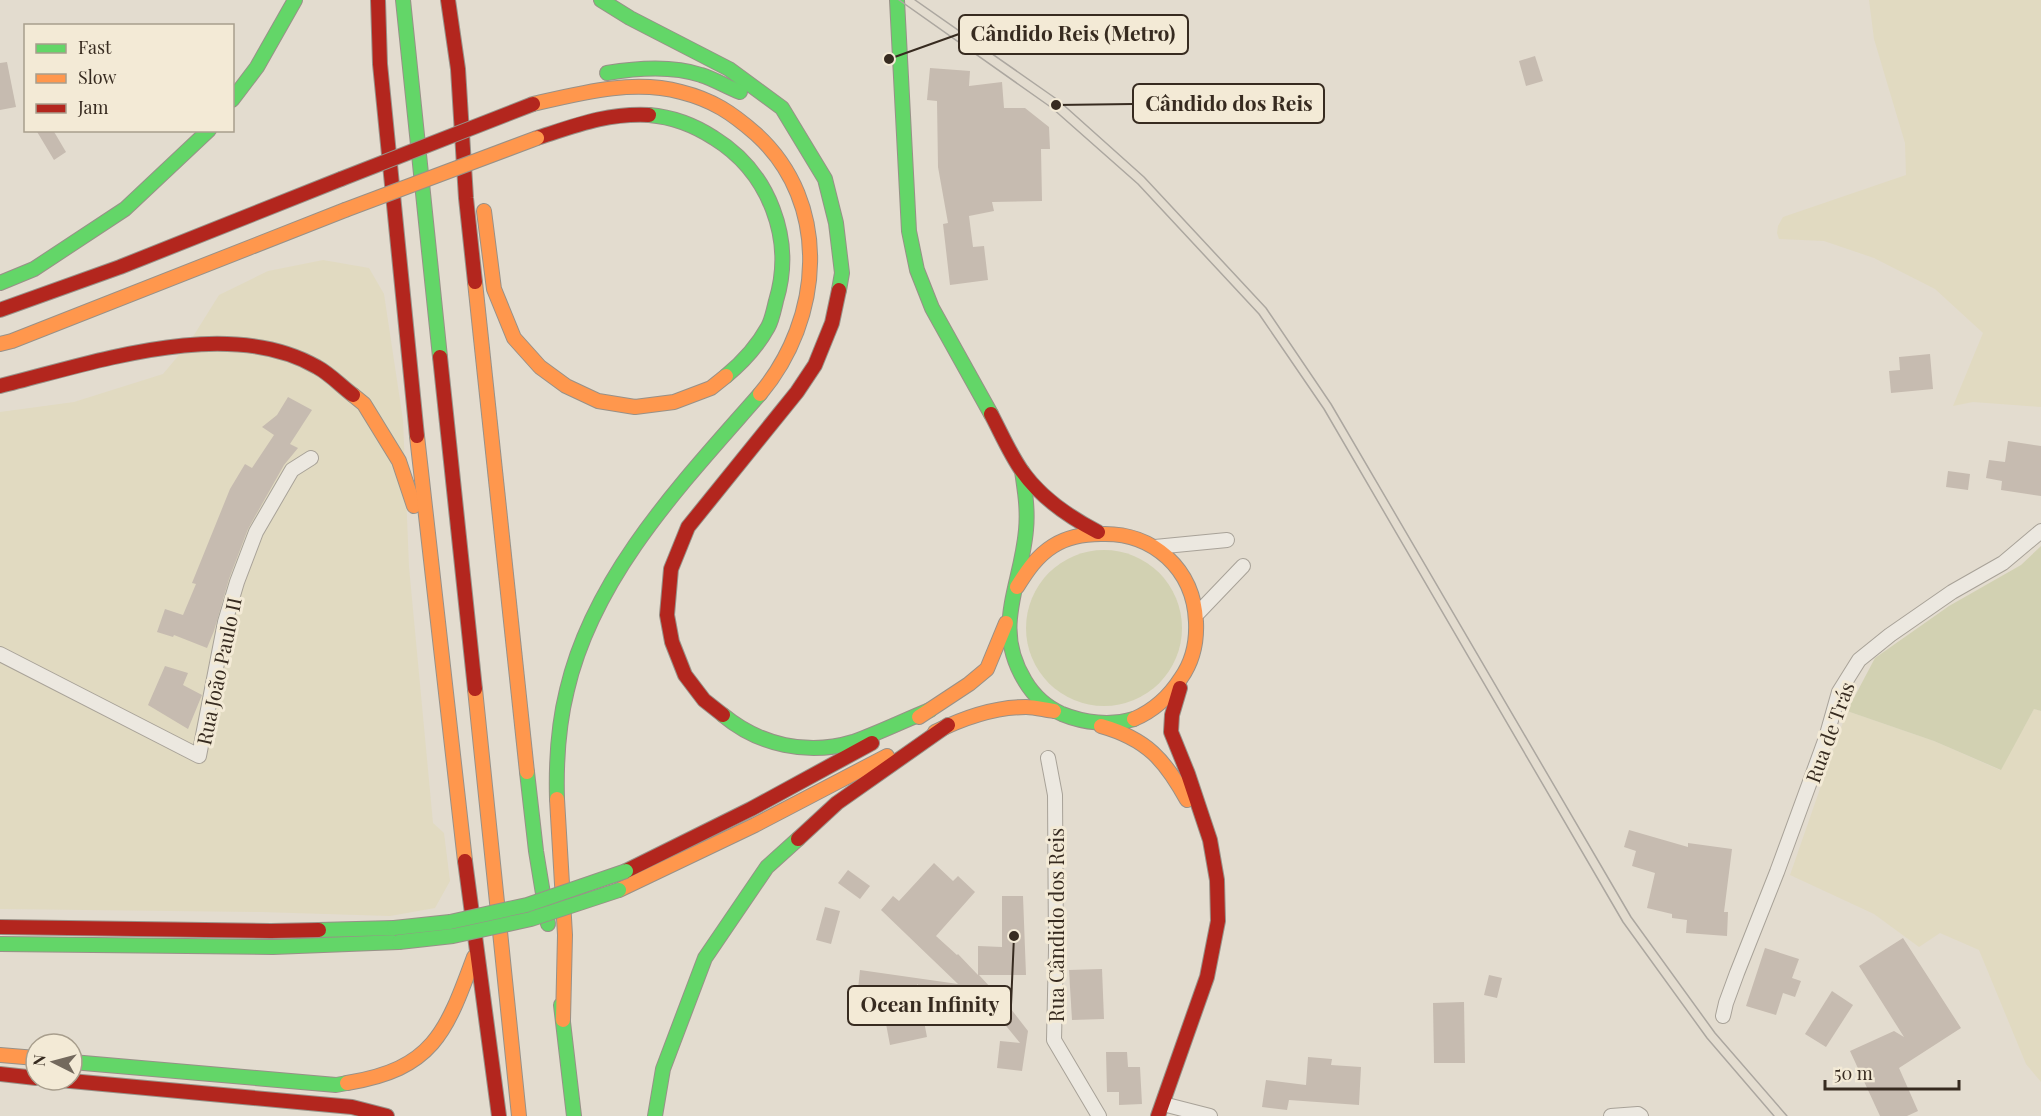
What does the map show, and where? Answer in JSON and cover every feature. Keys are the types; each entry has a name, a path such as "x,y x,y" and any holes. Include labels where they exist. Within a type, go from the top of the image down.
{"main road":[{"path":"234,97 257,67 295,0"},
{"path":"378,0 380,64 435,606 476,954 500,1116"},
{"path":"404,0 519,1116"},
{"path":"448,0 458,69 479,176"},
{"path":"601,0 630,18 729,69 782,108 825,179 836,223 842,273 832,323 815,365 688,527 671,569 668,615 672,642 685,675 704,700 736,726 758,738 787,746 820,748 852,742 930,710"},
{"path":"897,0 909,231 917,270 932,308 1022,471 1038,492 1062,513 1098,532"},
{"path":"458,69 466,198 536,851 563,1020 574,1116"},
{"path":"592,76 621,70 670,69 700,75 740,92 799,138"},
{"path":"0,310 120,267 533,104 573,80"},
{"path":"533,104 623,86 665,89 696,95 731,112 772,149 796,192 809,229 812,275 802,322 777,370 649,527 610,584 576,658 565,698 558,744 557,788 565,925 563,1020"},
{"path":"0,344 537,138 585,122 625,114 661,116 693,125 729,147 753,171 772,203 782,239 783,282 769,326 745,360 711,388 674,402 654,405 634,407 598,401 566,386 540,367 514,338 494,289 483,198"},
{"path":"0,284 34,269 125,209 207,132"},
{"path":"0,386 150,350 194,344 235,343 275,350 317,367 364,404 399,461 414,505 435,606"},
{"path":"0,927 271,931 394,928 450,922 527,905 626,871 751,809 930,710 987,669 1008,618 1017,587 1026,530 1027,507 1022,471"},
{"path":"1017,587 1031,565 1050,548 1073,537 1098,532 1127,535 1155,547 1175,565 1190,587 1198,614 1197,645 1193,661 1182,682 1172,710 1171,730 1175,747 1187,773 1211,844 1217,879 1219,914 1216,943 1209,972 1161,1110"},
{"path":"1008,618 1009,646 1018,671 1034,694 1055,711"},
{"path":"1089,723 1116,723 1141,716 1164,702 1182,682"},
{"path":"0,944 273,947 399,942 453,936 531,919 619,890 754,825 948,725 968,717 1027,707 1055,711 1111,728 1162,759 1211,844"},
{"path":"655,1116 663,1069 705,958 767,867 837,802 948,725"},
{"path":"84,1063 336,1085 364,1082 390,1074 410,1064 429,1048 442,1033 454,1010 476,954"},
{"path":"0,1055 24,1057"},
{"path":"0,1074 24,1077"},
{"path":"84,1082 352,1107 387,1116"}],"street":[{"name":"Rua João Paulo II","path":"0,654 199,756 225,622 256,532 292,470 311,458"},
{"name":"Rua de Trás","path":"1723,1016 1726,1002 1826,738 1839,692 1858,660 1890,634 1952,592 2003,563 2041,531"},
{"path":"1155,547 1227,540"},
{"path":"1198,614 1243,566"},
{"name":"Rua Cândido dos Reis","path":"1048,758 1055,795 1054,1040 1099,1116"},
{"path":"1161,1110 1210,1116"},
{"path":"1611,1116 1641,1116"}],"shaded area":[{"path":"1869,0 2041,0 2041,407 1973,402 1953,406 1983,333 1935,289 1874,258 1824,241 1779,239 1778,226 1783,217 1906,175 1905,143 1874,39"},
{"path":"323,260 369,268 384,294 403,420 409,567 433,823 444,833 450,881 435,908 390,916 0,909 0,412 74,402 163,374 189,343 219,295 268,271"},
{"path":"2034,709 2041,711 2041,1082 2026,1064 1979,950 1940,933 1919,947 1874,914 1790,875 1847,711 1934,741 2000,770"}],"green space":[{"path":"2041,546 2041,711 2034,709 2001,770 1934,741 1847,711 1875,658 1949,606 2021,565"},
{"path":"1104,550 1119,551 1134,556 1159,573 1176,598 1181,613 1181,643 1176,658 1159,683 1134,700 1119,705 1104,706 1089,705 1074,700 1049,683 1032,658 1027,643 1026,628 1027,613 1032,598 1049,573 1074,556 1089,551"}],"building":[{"path":"1535,56 1543,81 1526,86 1519,61"},
{"path":"7,62 16,107 0,110 0,63"},
{"path":"930,68 970,71 969,86 1002,82 1004,108 1025,108 1049,127 1050,149 1041,149 1042,201 992,202 994,211 969,216 973,247 984,246 988,280 950,285 943,224 948,223 938,167 937,101 927,100"},
{"path":"37,132 54,132 66,152 54,160"},
{"path":"1930,354 1933,389 1891,393 1889,371 1900,370 1899,357"},
{"path":"288,397 312,410 290,444 298,448 284,465 248,529 207,648 174,635 173,637 157,632 165,609 183,615 196,584 192,583 230,489 245,464 252,468 274,435 262,427 277,415"},
{"path":"2008,441 2041,446 2041,496 2001,490 2002,481 1986,478 1989,460 2005,462"},
{"path":"1948,471 1970,474 1968,490 1946,487"},
{"path":"165,666 188,673 183,685 202,695 188,729 148,705"},
{"path":"1629,830 1688,847 1688,843 1732,849 1724,912 1728,912 1727,936 1686,933 1687,920 1672,918 1672,914 1647,908 1655,873 1632,866 1636,851 1624,847"},
{"path":"934,863 953,881 958,876 975,892 936,936 978,975 978,946 1002,947 1002,896 1023,896 1026,975 979,975 1004,1002 1004,1000 1028,1031 1022,1071 997,1068 1000,1041 1020,1043 1002,1021 1004,1004 959,1026 917,984 927,1037 890,1045 880,992 858,989 860,970 958,984 881,910 893,896 899,901"},
{"path":"848,870 870,886 860,899 838,883"},
{"path":"825,907 840,911 831,944 816,940"},
{"path":"1903,938 1961,1028 1899,1068 1918,1111 1907,1116 1880,1116 1850,1051 1894,1031 1904,1037 1859,966"},
{"path":"1765,948 1799,959 1792,978 1801,981 1795,997 1783,993 1776,1015 1746,1006"},
{"path":"1102,969 1104,1019 1072,1020 1069,970"},
{"path":"1489,975 1502,978 1497,998 1484,995"},
{"path":"1832,991 1853,1005 1826,1047 1805,1034"},
{"path":"1464,1002 1465,1063 1434,1063 1433,1003"},
{"path":"1106,1052 1127,1052 1128,1067 1140,1067 1142,1104 1119,1105 1119,1092 1107,1092"},
{"path":"1308,1057 1332,1059 1331,1065 1361,1067 1359,1105 1289,1100 1287,1110 1262,1107 1266,1080 1306,1085"}],"tram line":[{"path":"899,0 1052,108 1138,184 1259,314 1324,409 1623,922 1707,1038 1774,1116"},
{"path":"915,0 1058,100 1144,177 1266,308 1331,404 1631,917 1715,1033 1787,1116"}],"traffic: fast":[{"path":"234,97 257,67 295,0"},
{"path":"403,0 440,357"},
{"path":"601,0 630,18 729,69 782,108 825,179 836,223 842,273 839,290"},
{"path":"897,0 909,231 917,270 932,308 991,414"},
{"path":"607,73 642,69 678,70 706,77 740,92"},
{"path":"649,115 675,120 699,129 733,152 750,169 773,209 782,254 781,278 773,314 768,327 754,348 726,376"},
{"path":"0,283 34,269 125,209 207,132"},
{"path":"557,799 558,744 564,704 580,648 598,607 620,568 645,531 760,394"},
{"path":"1022,471 1026,530 1009,625 1015,661 1032,692 1056,711 1079,720 1098,722 1134,719"},
{"path":"723,715 752,734 768,740 802,748 819,748 853,742 930,710"},
{"path":"527,772 536,851 548,924"},
{"path":"655,1116 663,1069 705,958 767,867 798,839"},
{"path":"394,928 450,922 527,905 626,871"},
{"path":"399,942 453,936 531,919 619,890"},
{"path":"319,930 394,928"},
{"path":"0,944 273,947 399,942"},
{"path":"561,1005 574,1116"},
{"path":"84,1063 336,1085 347,1083"}],"traffic: slow":[{"path":"533,104 588,92 626,87 663,88 681,92 712,103 739,120 756,134 781,162 798,193 807,227 810,262 806,297 797,331 781,364 760,394"},
{"path":"345,210 537,138"},
{"path":"0,344 345,210"},
{"path":"484,211 494,289 514,338 540,367 566,386 598,401 635,407 674,402 711,388 726,376"},
{"path":"475,282 527,772"},
{"path":"353,395 364,404 399,461 414,506"},
{"path":"417,436 465,861"},
{"path":"1017,587 1033,564 1047,550 1064,540 1088,535 1120,535 1138,539 1167,557 1179,570 1188,586 1193,603 1196,622 1193,652 1189,665 1172,691 1155,707 1134,719"},
{"path":"919,717 969,684 987,669 1006,623"},
{"path":"475,689 519,1116"},
{"path":"935,732 968,718 1002,709 1029,707 1054,711"},
{"path":"1101,726 1131,737 1153,753 1171,773 1187,800"},
{"path":"619,890 755,825 887,756"},
{"path":"557,799 565,935 563,1020"},
{"path":"347,1083 376,1077 418,1057 444,1027 474,957"},
{"path":"0,1055 24,1057"}],"traffic: jam":[{"path":"378,0 380,64 417,436"},
{"path":"448,0 458,69 466,198 475,282"},
{"path":"341,179 533,104"},
{"path":"537,138 606,118 649,115"},
{"path":"0,310 120,267 341,179"},
{"path":"723,715 704,700 685,675 672,642 667,615 671,569 688,527 797,392 815,365 832,323 839,290"},
{"path":"0,386 118,356 160,348 202,344 243,345 281,352 317,367 353,395"},
{"path":"440,357 475,689"},
{"path":"991,414 1022,471 1038,490 1056,506 1098,532"},
{"path":"1158,1116 1207,977 1218,921 1217,880 1210,840 1171,732 1172,715 1180,688"},
{"path":"798,839 837,803 948,725"},
{"path":"626,871 751,809 872,743"},
{"path":"465,861 499,1116"},
{"path":"0,927 319,930"},
{"path":"0,1074 24,1077"},
{"path":"84,1082 352,1107 387,1116"}],"place":[{"name":"Cândido Reis (Metro)","path":"889,59"},
{"name":"Cândido dos Reis","path":"1056,105"},
{"name":"Ocean Infinity","path":"1014,936"}]}
